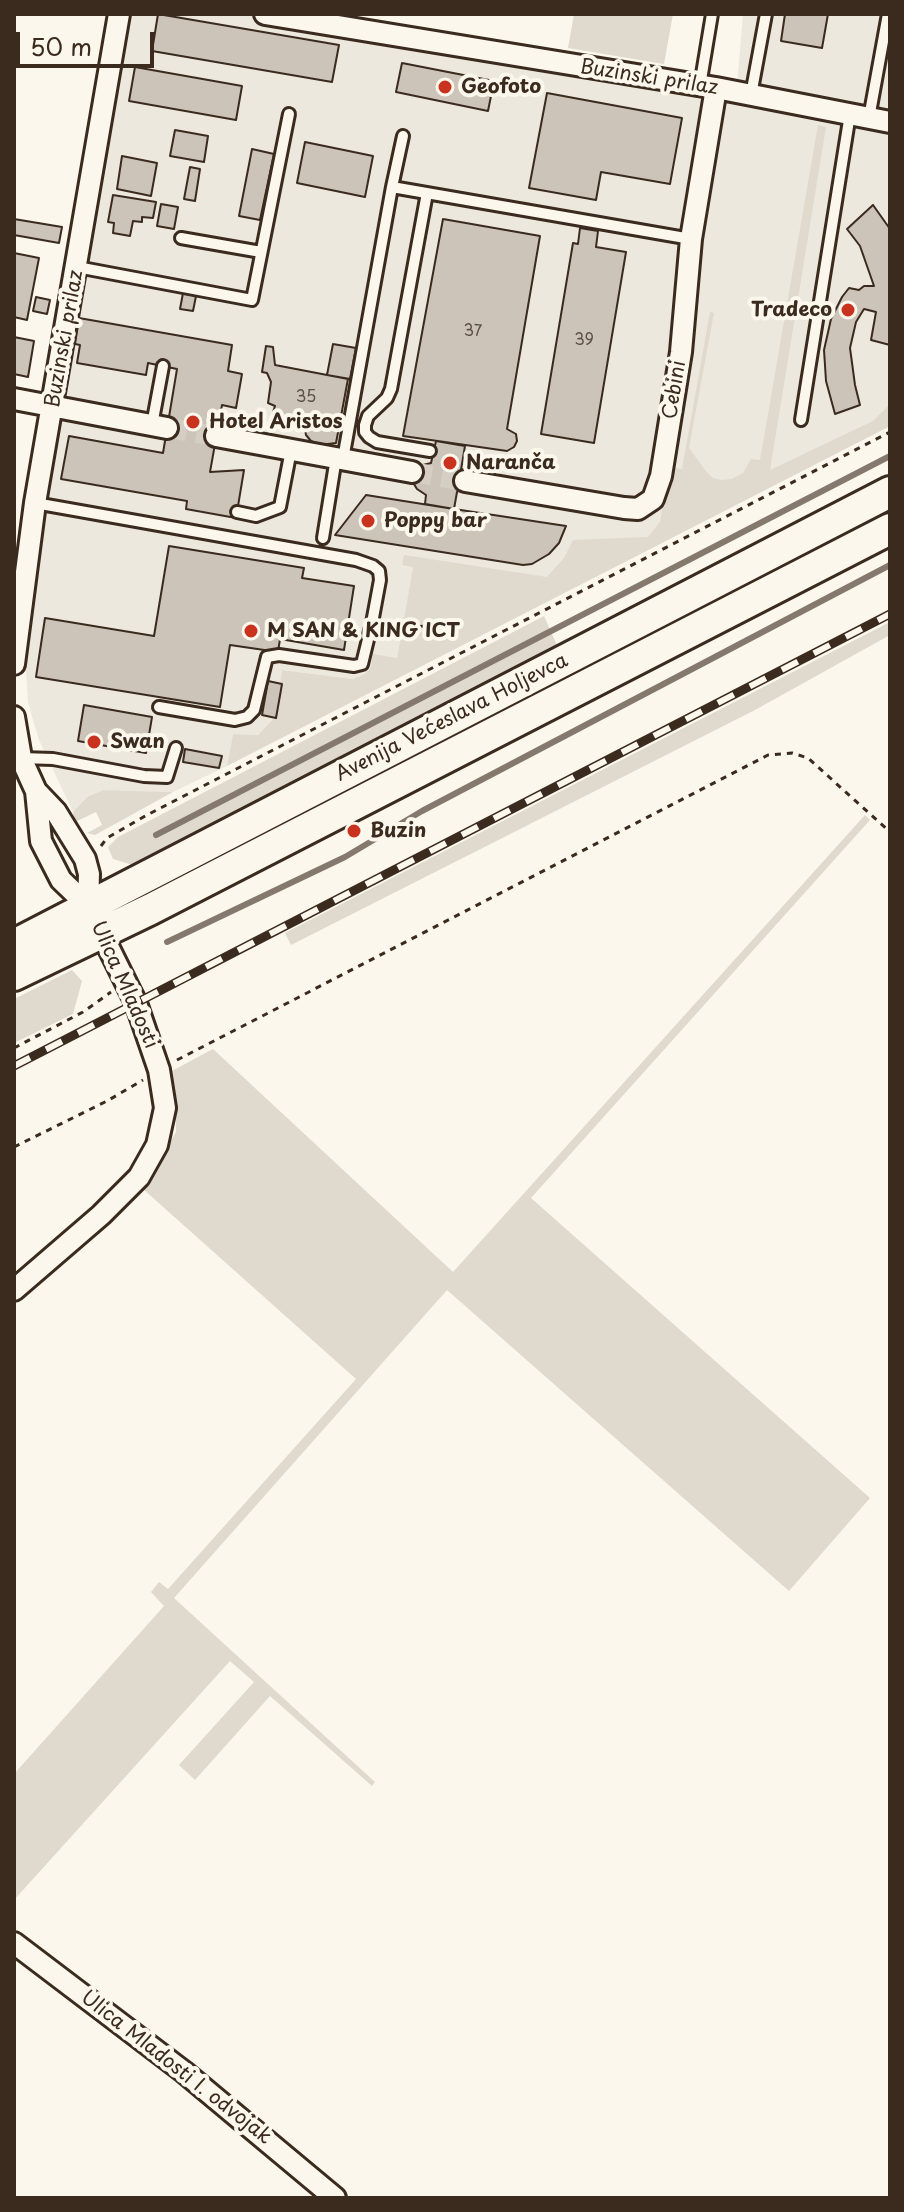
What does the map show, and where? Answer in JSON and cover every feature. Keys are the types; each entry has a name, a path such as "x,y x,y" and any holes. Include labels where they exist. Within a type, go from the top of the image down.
{"main road":[{"name":"Avenija Većeslava Holjevca","path":"14,975 94,919 890,492"},
{"name":"Avenija Većeslava Holjevca","path":"14,945 94,919 311,827 890,529"}],"street":[{"name":"Buzinski prilaz","path":"14,664 35,503 119,14"},
{"name":"Buzinski prilaz","path":"265,14 708,87 870,118"},
{"name":"Cebini","path":"465,481 624,508 638,509 653,499 661,476 681,352 708,87"},
{"path":"14,399 160,427"},
{"path":"216,436 412,472"},
{"path":"14,717 18,759 36,791 56,812 85,859 94,919"},
{"path":"36,791 41,841 55,873 94,919"},
{"name":"Ulica Mladosti","path":"14,1290 101,1215 139,1177 157,1145 164,1119 164,1095 152,1044 126,981 94,919"},
{"name":"Ulica Mladosti I. odvojak","path":"14,1943 184,2072 335,2198"}],"lane":[{"path":"708,87 712,14"},
{"path":"751,95 766,14"},
{"path":"801,420 870,118 888,14"},
{"path":"77,267 252,300 289,114"},
{"path":"323,538 403,136"},
{"path":"392,187 691,239"},
{"path":"427,193 391,389 387,398 368,416 365,432 377,442 430,451"},
{"path":"181,238 261,252"},
{"path":"160,427 163,366"},
{"path":"237,512 256,516 280,507 291,450"},
{"path":"35,503 356,560 379,571 380,580 362,664 354,666 279,655 267,657 254,710 247,717 235,720 159,707"},
{"path":"18,759 53,759 144,776 167,777 176,748"}],"path":[{"path":"98,849 107,838 147,815 890,432"},
{"path":"372,623 415,627 456,623"},
{"path":"14,1147 768,755 792,753 808,758 890,832"},
{"path":"14,1048 83,1012 126,981"}],"shaded area":[{"path":"126,14 329,14 737,85 743,14 890,14 890,426 572,589 413,567 397,658 371,666 365,674 353,679 282,670 275,717 258,735 233,734 227,766 173,792 103,790 87,797 73,812 39,740 28,703 29,614"},
{"path":"574,14 673,14 664,64 568,48"},
{"path":"818,125 826,127 770,470 873,421 890,404 890,426 227,766 233,734 258,735 275,717 282,670 353,679 365,674 371,666 373,654 397,658 413,567 402,565 404,555 547,577 564,558 573,540 648,537 660,522 669,467 682,469 710,312 714,313 689,448 713,478 721,480 743,473 751,459 760,460"},
{"path":"890,505 890,517 219,860 276,822"},
{"path":"544,616 559,650 136,866 113,859 108,847 118,837"},
{"path":"890,622 890,635 755,710 291,945 285,933"},
{"path":"103,790 173,792 95,835 87,833 102,825 96,812 75,822 73,812 87,797"},
{"path":"865,815 870,820 531,1198 870,1498 789,1591 447,1290 174,1598 375,1782 372,1786 270,1696 195,1780 179,1765 254,1682 230,1661 14,1900 14,1774 164,1606 151,1592 159,1582 168,1589 356,1379 143,1189 176,1132 176,1096 170,1072 213,1049 453,1272"},
{"path":"72,970 82,981 73,1014 14,1043 14,999"}],"building":[{"path":"158,14 339,45 332,82 152,51"},
{"path":"785,14 828,14 822,48 781,41"},
{"name":"Geofoto","path":"402,63 494,81 488,111 396,92"},
{"path":"135,67 242,86 236,120 129,101"},
{"path":"547,93 682,118 670,184 601,172 596,200 529,188"},
{"path":"175,130 208,136 204,162 170,156"},
{"path":"305,142 373,156 365,197 297,183"},
{"path":"252,149 274,154 260,220 239,216"},
{"path":"122,156 157,163 151,196 117,189"},
{"path":"190,167 200,169 195,201 184,199"},
{"path":"113,195 156,202 153,218 142,217 142,222 133,221 130,236 113,233 114,223 108,222"},
{"path":"161,204 178,207 174,229 157,226"},
{"name":"Tradeco","path":"873,205 890,229 890,345 871,340 876,312 864,309 856,322 850,348 860,405 835,414 826,381 824,350 831,319 849,288 859,290 864,286 874,286 860,246 847,229"},
{"path":"14,219 62,227 59,243 14,235"},
{"path":"443,219 540,236 507,429 516,434 517,441 507,451 403,436"},
{"path":"580,228 598,231 596,247 626,252 594,443 541,434 573,243 578,244"},
{"path":"14,253 39,258 27,320 14,317"},
{"path":"183,293 196,296 193,311 180,309"},
{"path":"36,297 50,300 47,314 33,311"},
{"name":"Hotel Aristos","path":"79,318 232,345 228,371 242,374 236,408 222,405 210,472 244,470 236,518 186,509 187,501 61,479 69,436 163,453 177,369 148,363 146,375 77,363 80,345 75,344"},
{"path":"14,337 34,341 28,377 14,374"},
{"path":"333,344 356,348 350,379 327,375"},
{"path":"266,346 273,347 275,365 348,379 336,443 320,445 311,441 304,424 301,426 273,412 275,406 268,403 271,382 267,373 262,372"},
{"path":"436,441 465,446 461,470 464,473 464,488 457,492 454,509 425,504 426,495 412,481 415,467 431,463"},
{"path":"366,495 566,526 559,543 549,554 532,564 523,565 335,535"},
{"name":"M SAN & KING ICT","path":"169,546 304,568 302,578 354,586 344,650 280,639 278,652 230,645 220,707 36,677 45,618 154,636"},
{"path":"268,681 282,684 276,718 262,715"},
{"path":"84,705 152,717 146,753 78,741"},
{"path":"185,749 222,756 219,768 183,762"}],"waterway":[{"path":"156,835 890,456"},
{"path":"167,942 345,857 422,811 890,565"}],"tunnel":[{"path":"167,428 216,436"},
{"path":"412,472 465,481"}],"railway":[{"path":"14,1066 890,614"}],"place":[{"name":"Geofoto","path":"445,87"},
{"name":"Tradeco","path":"848,310"},
{"name":"Hotel Aristos","path":"193,422"},
{"name":"Naranča","path":"450,463"},
{"name":"Poppy bar","path":"368,521"},
{"name":"M SAN & KING ICT","path":"251,631"},
{"name":"Swan","path":"94,742"},
{"name":"Buzin","path":"354,831"}]}
